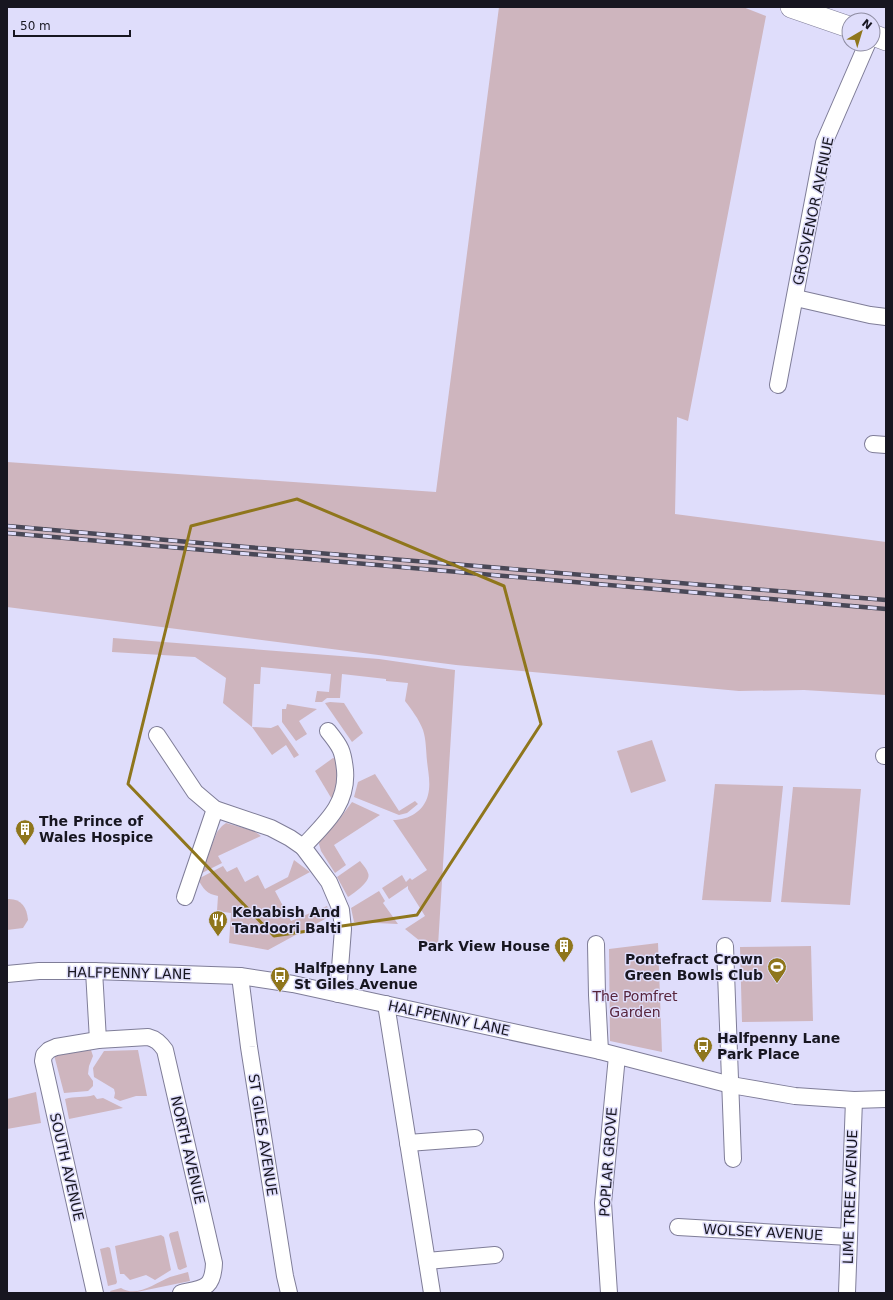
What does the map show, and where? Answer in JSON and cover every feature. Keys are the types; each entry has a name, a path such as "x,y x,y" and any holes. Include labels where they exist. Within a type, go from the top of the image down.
{"main road":[{"path":"791,7 841,24"}],"street":[{"name":"GROSVENOR AVENUE","path":"778,385 796,298 824,143 864,52"},
{"path":"796,298 870,315 886,317"},
{"path":"302,847 332,815 343,794 346,780 343,754 339,744 328,731"},
{"path":"157,736 195,792 215,809 271,828 290,838 302,847 329,882 341,910 343,928 338,994"},
{"path":"185,897 215,809"},
{"path":"596,944 600,1051"},
{"path":"724,946 733,1159"},
{"name":"HALFPENNY LANE","path":"7,974 39,971 94,971 240,976 293,984 600,1051 731,1085 795,1096 854,1100 886,1099"},
{"path":"94,971 98,1040"},
{"name":"ST GILES AVENUE","path":"240,976 249,1047 285,1276 289,1293"},
{"path":"386,1004 432,1293"},
{"name":"NORTH AVENUE","path":"98,1040 148,1037 156,1040 165,1050 214,1264 214,1275 206,1287 181,1293"},
{"name":"SOUTH AVENUE","path":"95,1293 43,1061 44,1055 49,1050 56,1047 98,1040"},
{"name":"POPLAR GROVE","path":"609,1293 603,1203 617,1056"},
{"name":"LIME TREE AVENUE","path":"847,1293 854,1100"},
{"path":"408,1144 475,1138"},
{"name":"WOLSEY AVENUE","path":"678,1227 849,1237"},
{"path":"427,1261 495,1255"}],"highlighted area":[{"path":"297,499 504,586 541,724 417,915 274,936 128,784 191,526"}],"green space":[{"path":"499,7 743,7 766,16 688,421 677,417 675,514 886,542 886,695 804,690 739,691 456,665 7,607 7,462 436,492"},
{"path":"113,638 379,659 455,670 438,946 420,941 405,929 425,916 408,889 408,886 389,899 382,888 402,875 406,882 410,878 412,880 427,870 393,820 399,820 415,814 423,806 429,791 424,733 417,718 405,701 408,683 342,674 340,698 327,698 322,702 315,702 317,691 329,692 331,674 261,667 260,684 254,684 252,727 223,703 226,678 195,657 112,652"},
{"path":"325,703 344,703 363,733 352,742"},
{"path":"287,704 317,709 299,721 307,734 296,741 282,722 282,709 286,709"},
{"path":"278,725 299,755 294,758 286,745 272,755 252,727 271,728"},
{"path":"652,740 666,781 631,793 617,751"},
{"path":"333,758 337,759 341,770 333,801 315,771"},
{"path":"375,774 399,811 415,801 418,804 407,813 399,815 354,797 358,782"},
{"path":"715,784 783,786 771,902 702,900"},
{"path":"793,787 861,789 850,905 781,902"},
{"path":"352,802 380,815 334,845 346,865 335,873 321,851 319,844 320,840 338,821"},
{"path":"226,823 254,831 261,836 218,856 222,863 200,874 217,832"},
{"path":"294,860 310,872 275,891 291,921 327,906 330,913 325,919 268,950 229,943 231,913 217,911 218,896 211,894 206,890 198,879 223,866 227,872 237,867 245,882 258,875 265,889 288,877"},
{"path":"360,861 366,868 369,876 362,886 348,897 337,877"},
{"path":"379,891 385,901 383,903 398,924 354,922 351,908"},
{"path":"7,899 16,900 25,907 28,920 23,928 7,930"},
{"name":"The Pomfret Garden","path":"658,943 662,1052 610,1041 609,949"},
{"name":"Pontefract Crown Green Bowls Club","path":"811,946 813,1021 742,1022 740,947"},
{"path":"91,1050 93,1056 88,1074 93,1081 93,1086 88,1091 64,1093 54,1055"},
{"path":"138,1050 147,1096 136,1096 120,1101 114,1098 114,1089 94,1077 93,1068 104,1051"},
{"path":"36,1092 41,1123 7,1129 7,1099"},
{"path":"94,1095 97,1099 103,1098 123,1108 69,1119 65,1099"},
{"path":"178,1231 187,1267 180,1270 178,1269 169,1235 170,1233"},
{"path":"161,1235 164,1237 171,1270 155,1280 146,1275 130,1280 124,1274 120,1274 115,1246"},
{"path":"110,1248 117,1282 116,1284 108,1286 100,1249"},
{"path":"188,1272 190,1281 132,1293 111,1293 110,1291 121,1288 127,1291 140,1290 170,1277"}],"railway":[{"path":"7,526 886,600"},
{"path":"7,533 886,609"}],"place":[{"name":"The Prince of Wales Hospice","path":"25,846"},
{"name":"Kebabish And Tandoori Balti","path":"218,937"},
{"name":"Park View House","path":"564,963"},
{"name":"Pontefract Crown Green Bowls Club","path":"777,984"},
{"name":"Halfpenny Lane St Giles Avenue","path":"280,993"},
{"name":"Halfpenny Lane Park Place","path":"703,1063"}]}
